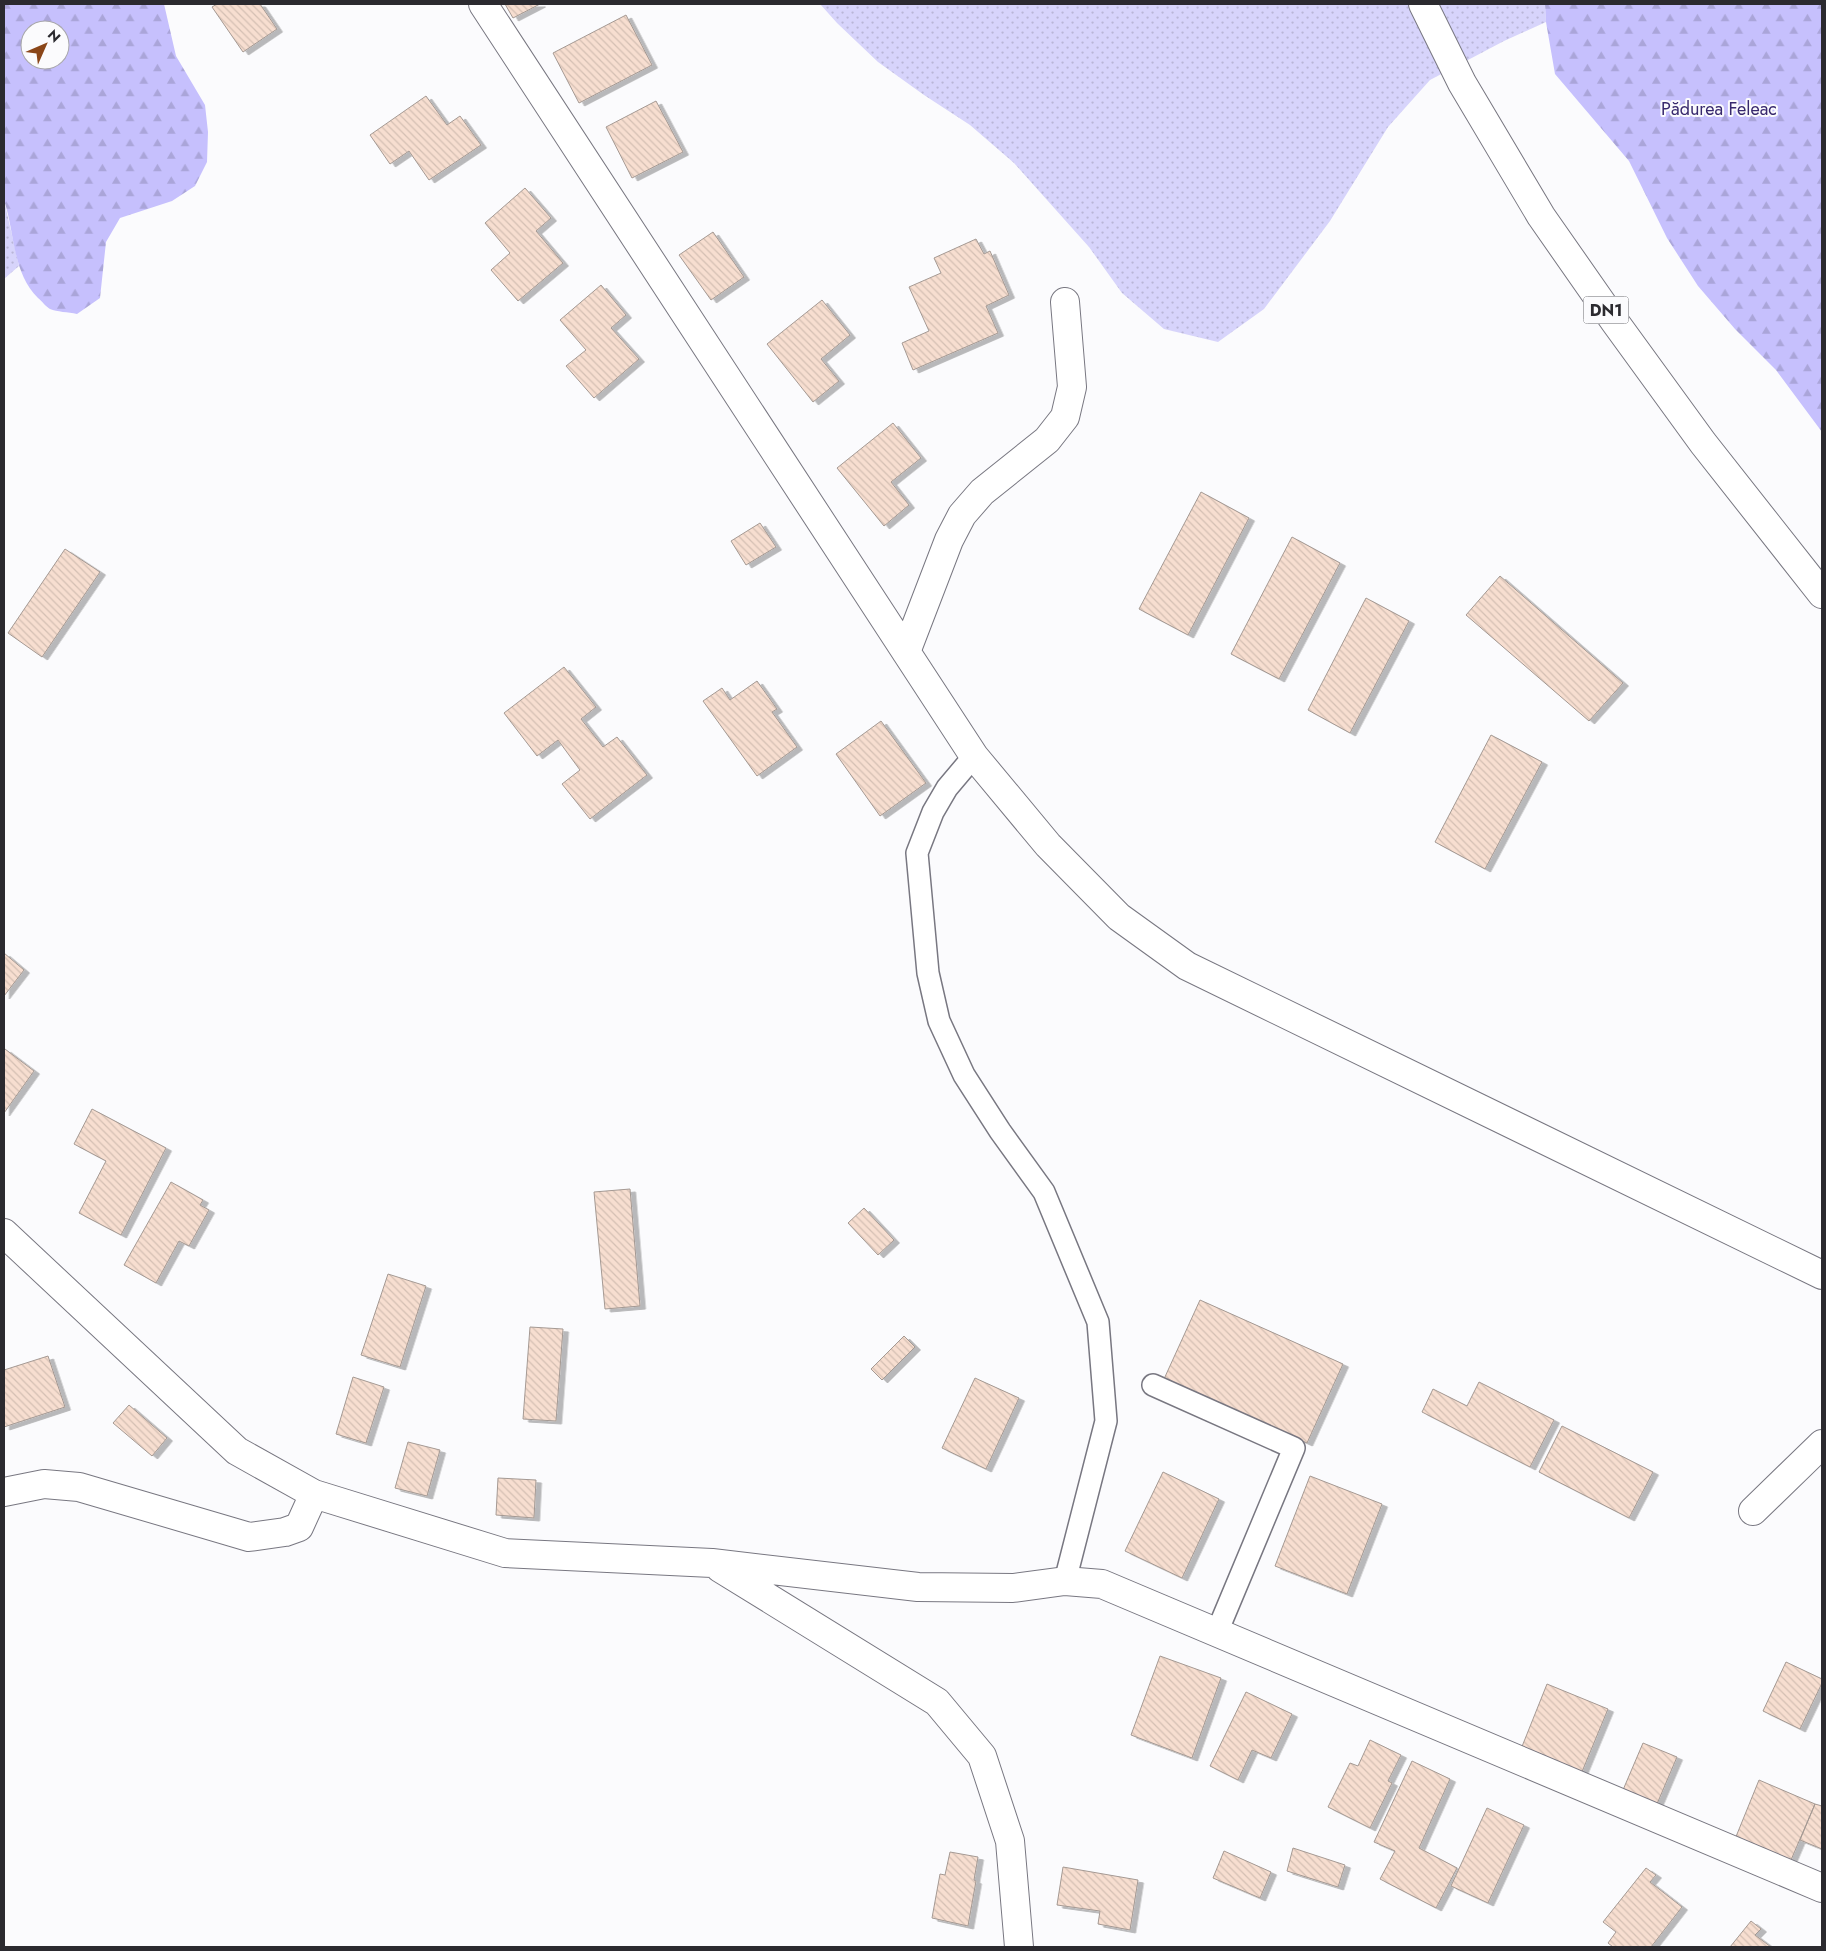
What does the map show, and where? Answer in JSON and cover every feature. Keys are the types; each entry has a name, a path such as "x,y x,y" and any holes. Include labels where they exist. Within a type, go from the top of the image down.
{"street":[{"path":"483,4 974,756 1048,845 1119,917 1187,966 1822,1275"},
{"name":"DN1","path":"1423,4 1462,83 1541,216 1703,443 1822,594"},
{"path":"906,652 949,540 962,515 982,492 1047,440 1065,417 1072,386 1065,302"},
{"path":"4,1233 237,1451 314,1494 505,1553 712,1563 918,1587 1013,1588 1065,1581 1102,1584 1822,1888"},
{"path":"1753,1510 1822,1444"},
{"path":"4,1492 44,1484 79,1487 249,1537 285,1532 299,1527 314,1494"},
{"path":"712,1563 937,1702 982,1756 1010,1841 1019,1947"}],"lane":[{"path":"974,756 947,788 933,812 917,853 928,973 939,1020 964,1075 1000,1131 1044,1192 1098,1322 1106,1421 1065,1581"},
{"path":"1153,1385 1294,1448 1217,1632"}],"shaded area":[{"path":"820,4 1545,4 1546,22 1504,41 1430,80 1388,127 1330,221 1264,309 1218,342 1164,329 1122,293 1089,247 1014,163 970,125 878,62"},
{"path":"4,200 19,266 4,279"}],"green space":[{"path":"4,4 164,4 176,56 205,105 208,132 207,162 195,186 172,201 120,218 106,242 100,298 77,314 50,309 30,288 23,276 15,252 4,200"},
{"name":"Pădurea Feleac","path":"1545,4 1822,4 1822,432 1776,370 1735,329 1698,286 1667,238 1629,161 1555,74 1546,22"}],"building":[{"path":"217,4 260,4 277,29 243,52 212,7"},
{"path":"505,4 540,4 513,18"},
{"path":"626,15 652,65 579,103 553,53"},
{"path":"426,96 447,125 460,116 481,145 429,180 409,151 390,164 370,135"},
{"path":"656,101 683,152 632,178 606,127"},
{"path":"525,188 551,218 536,231 563,263 518,301 491,270 510,253 485,223"},
{"path":"713,232 744,277 711,300 679,255"},
{"path":"976,239 984,254 990,251 1009,295 986,306 998,333 913,370 902,343 929,331 909,287 941,273 934,258"},
{"path":"601,285 626,315 611,328 639,359 594,398 566,366 586,350 560,320"},
{"path":"822,300 850,335 821,359 839,381 813,402 767,344"},
{"path":"893,423 921,458 891,482 909,505 884,526 837,468"},
{"path":"1201,492 1249,518 1188,635 1139,609"},
{"path":"760,523 776,547 746,565 731,541"},
{"path":"1292,537 1340,563 1279,679 1231,654"},
{"path":"65,549 100,572 42,657 8,633"},
{"path":"1500,576 1623,683 1589,721 1466,615"},
{"path":"1366,598 1409,621 1350,733 1308,710"},
{"path":"564,667 596,707 581,719 603,747 617,737 647,775 590,819 562,784 580,770 558,740 537,756 504,713"},
{"path":"757,681 777,709 772,712 797,747 757,776 703,701 722,688 730,700"},
{"path":"881,721 926,783 880,816 836,754"},
{"path":"1491,735 1542,762 1485,869 1435,842"},
{"path":"4,953 24,970 4,996"},
{"path":"5,1049 34,1071 4,1113 4,1051"},
{"path":"92,1109 166,1148 121,1235 79,1213 106,1161 74,1144"},
{"path":"171,1182 203,1200 200,1205 209,1210 189,1246 179,1241 156,1283 124,1265"},
{"path":"630,1189 640,1306 605,1309 594,1192"},
{"path":"864,1208 894,1240 878,1255 848,1223"},
{"path":"388,1274 426,1286 400,1367 361,1355"},
{"path":"1200,1300 1343,1364 1307,1443 1164,1379"},
{"path":"530,1327 563,1329 556,1421 523,1419"},
{"path":"904,1336 915,1347 882,1380 871,1369"},
{"path":"48,1356 65,1407 4,1427 4,1370"},
{"path":"353,1377 384,1387 366,1443 336,1434"},
{"path":"975,1378 1019,1398 986,1469 942,1448"},
{"path":"1479,1382 1554,1420 1530,1467 1422,1412 1433,1389 1467,1406"},
{"path":"129,1405 167,1438 152,1456 113,1423"},
{"path":"1562,1426 1653,1472 1629,1518 1539,1472"},
{"path":"408,1442 440,1450 427,1496 395,1488"},
{"path":"1163,1472 1219,1499 1182,1578 1125,1551"},
{"path":"1310,1476 1382,1504 1347,1594 1275,1566"},
{"path":"498,1478 536,1480 534,1518 496,1515"},
{"path":"1160,1656 1221,1678 1192,1758 1131,1735"},
{"path":"1786,1662 1822,1679 1822,1683 1800,1729 1763,1711"},
{"path":"1547,1684 1608,1709 1579,1779 1519,1754"},
{"path":"1246,1692 1292,1714 1271,1758 1252,1750 1238,1780 1210,1766"},
{"path":"1370,1740 1401,1755 1388,1781 1392,1783 1370,1828 1328,1807 1350,1763 1358,1766"},
{"path":"1643,1743 1677,1757 1654,1811 1620,1797"},
{"path":"1412,1761 1450,1779 1419,1848 1457,1868 1436,1908 1380,1879 1395,1851 1374,1842"},
{"path":"1759,1780 1815,1804 1788,1867 1733,1844"},
{"path":"1815,1804 1822,1806 1822,1849 1800,1840"},
{"path":"1487,1808 1524,1825 1488,1903 1451,1886"},
{"path":"1293,1848 1345,1865 1338,1887 1287,1871"},
{"path":"1224,1851 1271,1872 1260,1898 1213,1878"},
{"path":"950,1852 978,1857 968,1926 932,1918 940,1874 945,1875"},
{"path":"1063,1867 1138,1880 1130,1930 1098,1924 1100,1911 1057,1905"},
{"path":"1646,1868 1656,1875 1650,1882 1682,1907 1651,1947 1613,1947 1608,1943 1616,1932 1603,1922"},
{"path":"1751,1921 1761,1929 1755,1935 1771,1947 1730,1947"}]}
